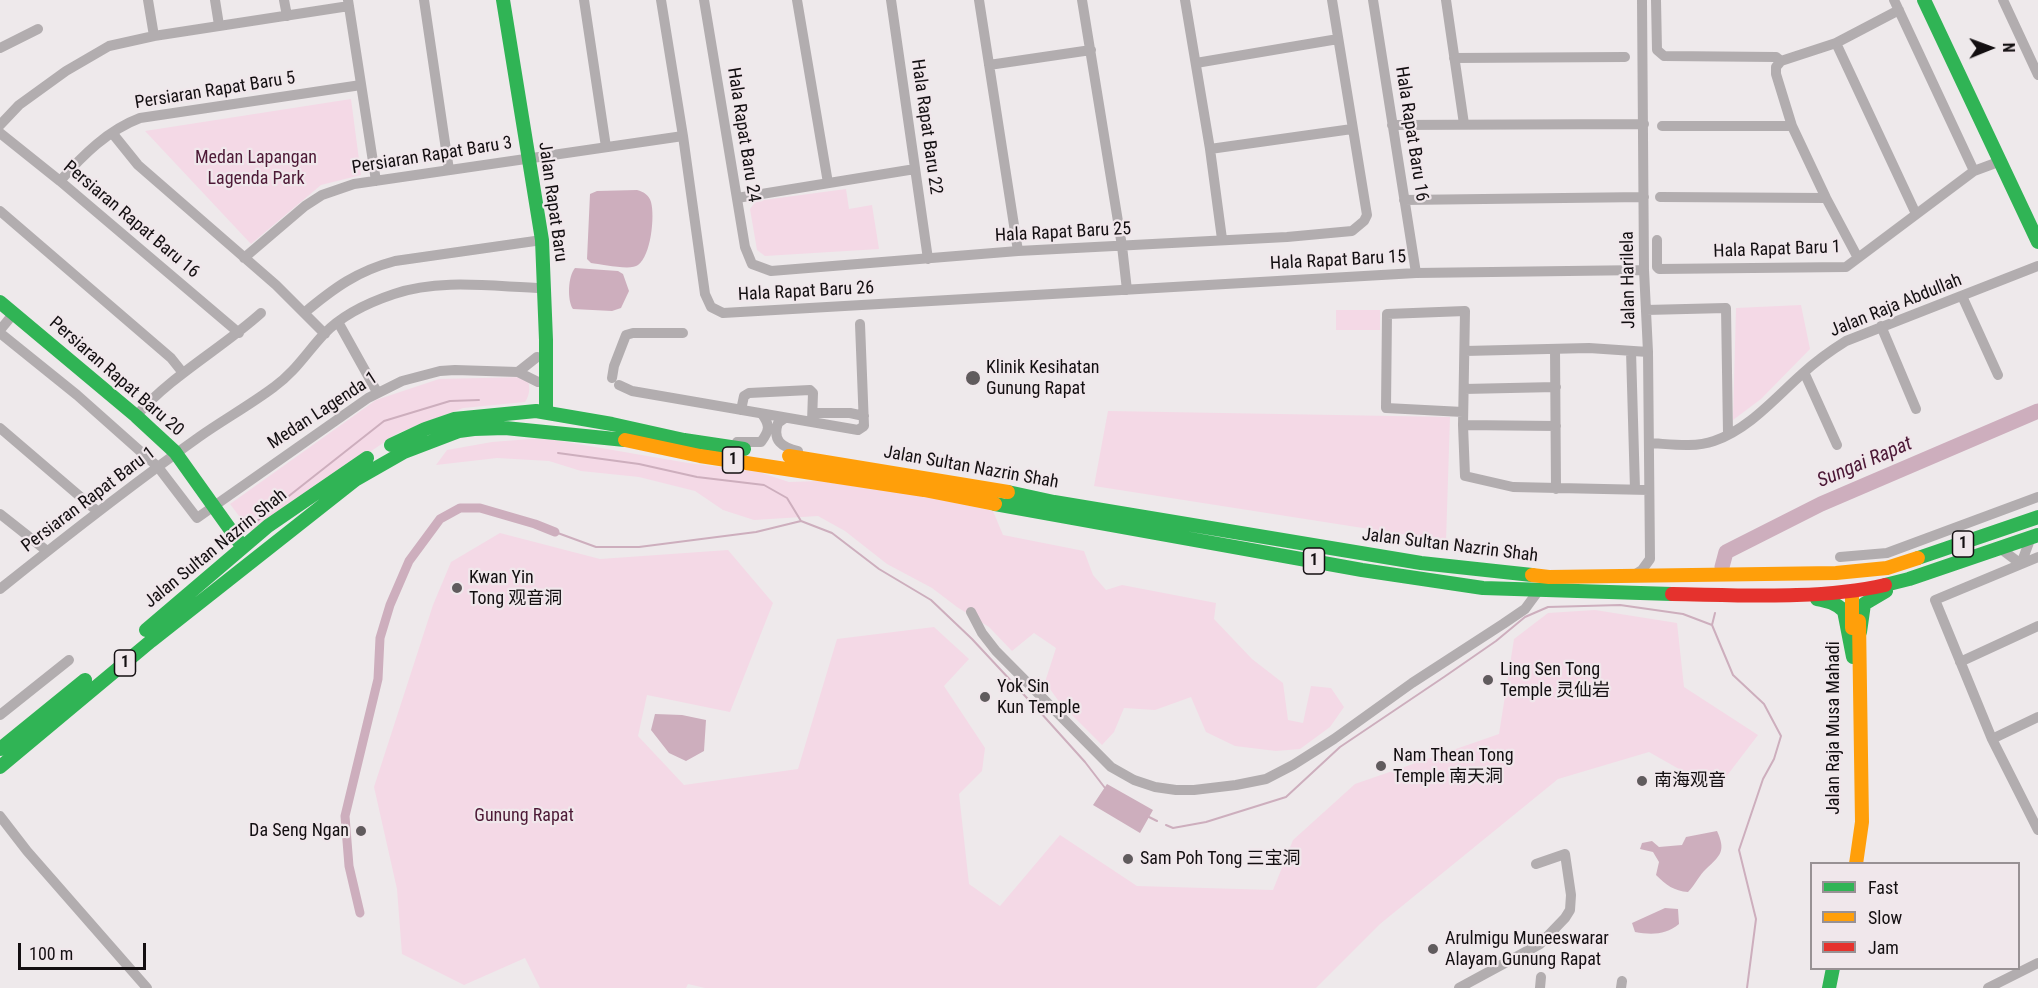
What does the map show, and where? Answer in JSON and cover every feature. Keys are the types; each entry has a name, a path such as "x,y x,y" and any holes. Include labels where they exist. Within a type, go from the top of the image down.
{"main road":[{"name":"Jalan Rapat Baru","path":"503,0 542,240 546,340 540,415"},
{"path":"1924,0 2038,242"},
{"name":"Persiaran Rapat Baru 20","path":"0,302 136,416 176,454 242,546"},
{"path":"540,415 537,357 544,312"},
{"path":"505,428 540,415 630,441"},
{"name":"Jalan Sultan Nazrin Shah","path":"0,749 143,633 242,546 346,471 385,448 426,429 465,417 540,415 980,486 1054,502 1421,563 1549,577 1761,575 1836,573 1887,568 1964,544 2038,517"},
{"name":"Jalan Sultan Nazrin Shah","path":"0,767 151,641 356,480 404,452 459,431 474,429 505,428 630,441 700,456 924,490 1093,523 1362,570 1484,588 1778,595 1855,589 1909,579 2035,536"},
{"path":"226,581 240,561 242,546 261,545 280,538"},
{"path":"1860,632 1855,589 1863,577 1887,568"},
{"path":"1761,575 1832,579 1855,589"},
{"path":"1860,632 1864,604 1909,579"},
{"name":"Jalan Raja Musa Mahadi","path":"1846,862 1852,818 1855,589"},
{"path":"1778,595 1834,601 1846,614 1848,643 1853,657"},
{"name":"Jalan Raja Musa Mahadi","path":"1856,862 1862,822 1860,632"},
{"path":"1818,988 1823,970"},
{"path":"1828,988 1833,970"}],"street":[{"path":"148,0 154,36"},
{"path":"215,0 219,25"},
{"path":"284,0 287,16"},
{"path":"424,0 449,170"},
{"path":"584,0 606,147"},
{"name":"Hala Rapat Baru 26","path":"661,0 705,294 711,307 718,312 738,313 1035,296"},
{"name":"Hala Rapat Baru 24","path":"704,0 748,257 752,264 760,268"},
{"path":"797,0 828,183"},
{"name":"Hala Rapat Baru 22","path":"891,0 928,258"},
{"path":"979,0 1018,251"},
{"path":"1082,0 1122,246 1127,290"},
{"path":"1185,0 1210,149 1222,239"},
{"path":"1210,149 1352,129 1332,0"},
{"name":"Hala Rapat Baru 16","path":"1373,0 1416,273"},
{"path":"1446,0 1464,124"},
{"name":"Jalan Harilela","path":"1642,0 1644,270 1648,352 1650,559"},
{"path":"1656,0 1659,54 1664,56 1776,57 1780,61"},
{"path":"2003,0 2038,75"},
{"path":"0,124 19,105 84,58 110,46 154,36 287,16 348,3 376,181"},
{"path":"1858,258 1792,126 1776,74 1776,67 1780,61 1836,43 1896,5 1974,171"},
{"path":"0,48 38,29"},
{"path":"1196,63 1338,39"},
{"path":"1836,43 1916,214"},
{"path":"990,65 1091,50"},
{"path":"1454,58 1625,57"},
{"name":"Persiaran Rapat Baru 5","path":"60,181 84,154 127,123 149,115 361,85"},
{"path":"1392,125 1644,124"},
{"path":"1662,126 1792,126"},
{"name":"Hala Rapat Baru 25","path":"760,268 771,271 1018,251 1352,231 1364,221 1366,215 1352,129"},
{"name":"Persiaran Rapat Baru 16","path":"0,133 239,333"},
{"path":"113,134 138,165 276,285 325,334"},
{"name":"Persiaran Rapat Baru 3","path":"244,258 294,215 322,195 354,184 683,136"},
{"name":"Hala Rapat Baru 1","path":"1657,240 1657,267 1659,269 1846,267 1974,171 2001,161"},
{"path":"737,198 915,169"},
{"path":"1404,200 1644,197"},
{"path":"1660,197 1826,198"},
{"path":"0,211 171,358 183,373"},
{"path":"304,313 339,285 361,272 379,266 542,240"},
{"name":"Jalan Raja Abdullah","path":"1649,443 1700,444 1714,441 1756,416 1825,354 1846,341 2038,266"},
{"name":"Hala Rapat Baru 15","path":"1035,296 1416,273 1644,270"},
{"name":"Persiaran Rapat Baru 1","path":"0,589 98,511 283,380 338,322 374,302 396,293 452,285 544,288"},
{"path":"1962,296 1998,375"},
{"path":"1646,310 1726,308 1728,434"},
{"path":"1463,411 1386,408 1386,317 1389,312 1465,311 1463,411 1465,476 1513,487 1649,490"},
{"path":"14,313 0,331 158,467"},
{"path":"136,416 148,402 183,373 239,333 261,313"},
{"path":"338,322 377,392"},
{"path":"683,333 633,333 626,336 614,366 615,382 632,391 762,414 812,418 850,413 864,416 860,324"},
{"path":"1881,326 1916,409"},
{"path":"1465,351 1589,348 1648,352"},
{"path":"1555,349 1556,489"},
{"path":"1631,351 1635,489"},
{"path":"537,357 518,372 538,382"},
{"name":"Medan Lagenda 1","path":"158,467 197,518 377,392 402,381 440,371 518,372"},
{"path":"1804,372 1837,445"},
{"path":"1464,389 1556,387"},
{"path":"741,410 744,396 748,393 810,390 813,393 812,418"},
{"path":"719,445 728,442 761,441 769,429 769,423 762,414"},
{"path":"785,417 778,423 776,429 779,443 785,448 806,453 817,459"},
{"path":"1463,425 1557,426"},
{"path":"0,428 98,511"},
{"path":"1840,557 1887,553 2038,496"},
{"path":"0,514 47,551"},
{"path":"2021,564 2035,536"},
{"path":"2001,549 2021,564"},
{"path":"2038,558 1935,600 1992,739 2038,830"},
{"path":"1634,575 1642,570 1650,559 1659,571 1666,575"},
{"path":"971,612 982,633 996,651 1111,767 1134,780 1155,787 1194,790 1266,778 1293,765 1526,609 1539,590"},
{"path":"1960,662 2038,626"},
{"path":"0,715 69,660"},
{"path":"1992,739 2038,717"},
{"path":"0,816 27,851 147,988"},
{"path":"1459,988 1540,944 1570,910 1571,895 1565,854 1536,864"},
{"path":"1988,988 2038,963"},
{"path":"2013,976 2019,988"}],"green space":[{"name":"Medan Lapangan Lagenda Park","path":"351,99 361,175 321,185 251,244 145,131"},
{"path":"846,189 849,209 872,205 879,249 765,256 757,250 750,209 756,201"},
{"path":"1801,305 1810,349 1761,399 1733,420 1736,308"},
{"path":"1336,310 1380,310 1380,330 1336,330"},
{"path":"526,377 529,390 525,402 463,408 398,433 251,532 230,504 376,400 439,379"},
{"path":"1108,411 1450,417 1446,541 1094,486"},
{"path":"543,438 688,463 759,472 789,482 818,481 923,496 993,511 1003,535 1084,551 1093,575 1106,590 1122,585 1216,603 1214,619 1252,659 1283,683 1288,720 1303,723 1311,686 1331,688 1344,707 1330,727 1300,749 1276,751 1235,746 1206,732 1191,697 1155,710 1124,708 1114,732 1102,745 1060,703 1045,682 1056,648 1034,633 1012,651 989,627 932,588 887,564 845,531 818,516 754,520 723,510 695,491 639,477 581,471 549,461 497,458 436,465 447,450 492,442"},
{"name":"Gunung Rapat","path":"500,533 600,559 728,550 773,603 730,712 647,695 638,736 684,785 798,769 837,639 934,627 969,659 944,686 985,748 982,771 959,794 969,884 1000,906 1060,835 1137,886 1273,890 1293,840 1355,784 1499,734 1514,639 1548,613 1595,610 1677,623 1684,687 1758,735 1716,790 1649,752 1558,779 1380,924 1316,988 705,988 688,984 686,988 540,988 525,958 464,985 402,954 397,889 374,787 433,605 451,562"}],"shaded area":[{"path":"637,190 648,196 652,208 651,235 642,260 634,267 591,263 587,259 590,194 597,191"},
{"path":"575,268 618,271 623,274 629,291 621,308 612,311 573,309 569,288"},
{"path":"655,714 682,715 706,720 704,751 686,761 669,753 651,730"},
{"path":"1107,784 1153,810 1140,833 1093,805"},
{"path":"1717,831 1721,843 1720,852 1688,892 1674,889 1660,879 1656,875 1659,862 1653,852 1640,849 1642,843 1652,841 1659,847 1682,845 1686,837"},
{"path":"1665,908 1678,909 1679,924 1658,933 1635,932 1632,923"}],"waterway":[{"path":"247,529 384,421 450,401 479,400"},
{"name":"Sungai Rapat","path":"1722,567 1726,552 1821,504 2038,411"},
{"path":"558,453 639,464 697,477 764,485 787,498 801,521"},
{"path":"360,913 349,866 345,816 378,679 380,638 390,605 409,561 440,519 460,508 480,508 555,532"},
{"path":"555,532 596,547 639,547 756,532 801,521 832,533 879,569 931,600 972,639 1040,712 1105,788"},
{"path":"1166,825 1173,828 1206,822 1286,797 1340,747 1496,641 1525,617 1548,607 1620,605 1683,614 1712,625"},
{"name":"Sungai Rapat","path":"1715,613 1712,625 1733,675 1764,704 1781,736 1774,759 1763,779 1739,850 1756,919 1747,988"},
{"path":"1147,816 1157,821"}],"traffic: fast":[{"path":"503,0 542,240 546,411"},
{"path":"1924,0 2038,242"},
{"path":"0,302 136,416 175,452 242,546"},
{"path":"391,445 425,429 454,419 536,411 612,424 684,440 744,449"},
{"path":"0,767 151,641 355,480 404,452 459,431 474,429 505,428 625,440"},
{"path":"146,630 268,526 367,458"},
{"path":"1008,492 1054,502 1421,563 1532,575"},
{"path":"995,504 1362,570 1483,588 1672,594"},
{"path":"1918,558 2038,517"},
{"path":"1885,585 2038,535"},
{"path":"1860,632 1864,604 1886,591"},
{"path":"1817,599 1832,603 1844,611 1853,657"},
{"path":"0,749 85,680"},
{"path":"1829,988 1833,970"}],"traffic: slow":[{"path":"625,440 700,456 924,490 995,504"},
{"path":"789,456 1008,492"},
{"path":"1532,575 1549,577 1836,573 1887,568 1918,558"},
{"path":"1852,592 1852,628"},
{"path":"1856,862 1862,822 1859,621"}],"traffic: jam":[{"path":"1672,594 1807,595 1885,585"}],"place":[{"name":"Klinik Kesihatan Gunung Rapat","path":"973,378"},
{"name":"Kwan Yin Tong 观音洞","path":"457,588"},
{"name":"Ling Sen Tong Temple 灵仙岩","path":"1488,680"},
{"name":"Yok Sin Kun Temple","path":"985,697"},
{"name":"Nam Thean Tong Temple 南天洞","path":"1381,766"},
{"name":"南海观音","path":"1642,781"},
{"name":"Da Seng Ngan","path":"361,831"},
{"name":"Sam Poh Tong 三宝洞","path":"1128,859"},
{"name":"Arulmigu Muneeswarar Alayam Gunung Rapat","path":"1433,949"}]}
